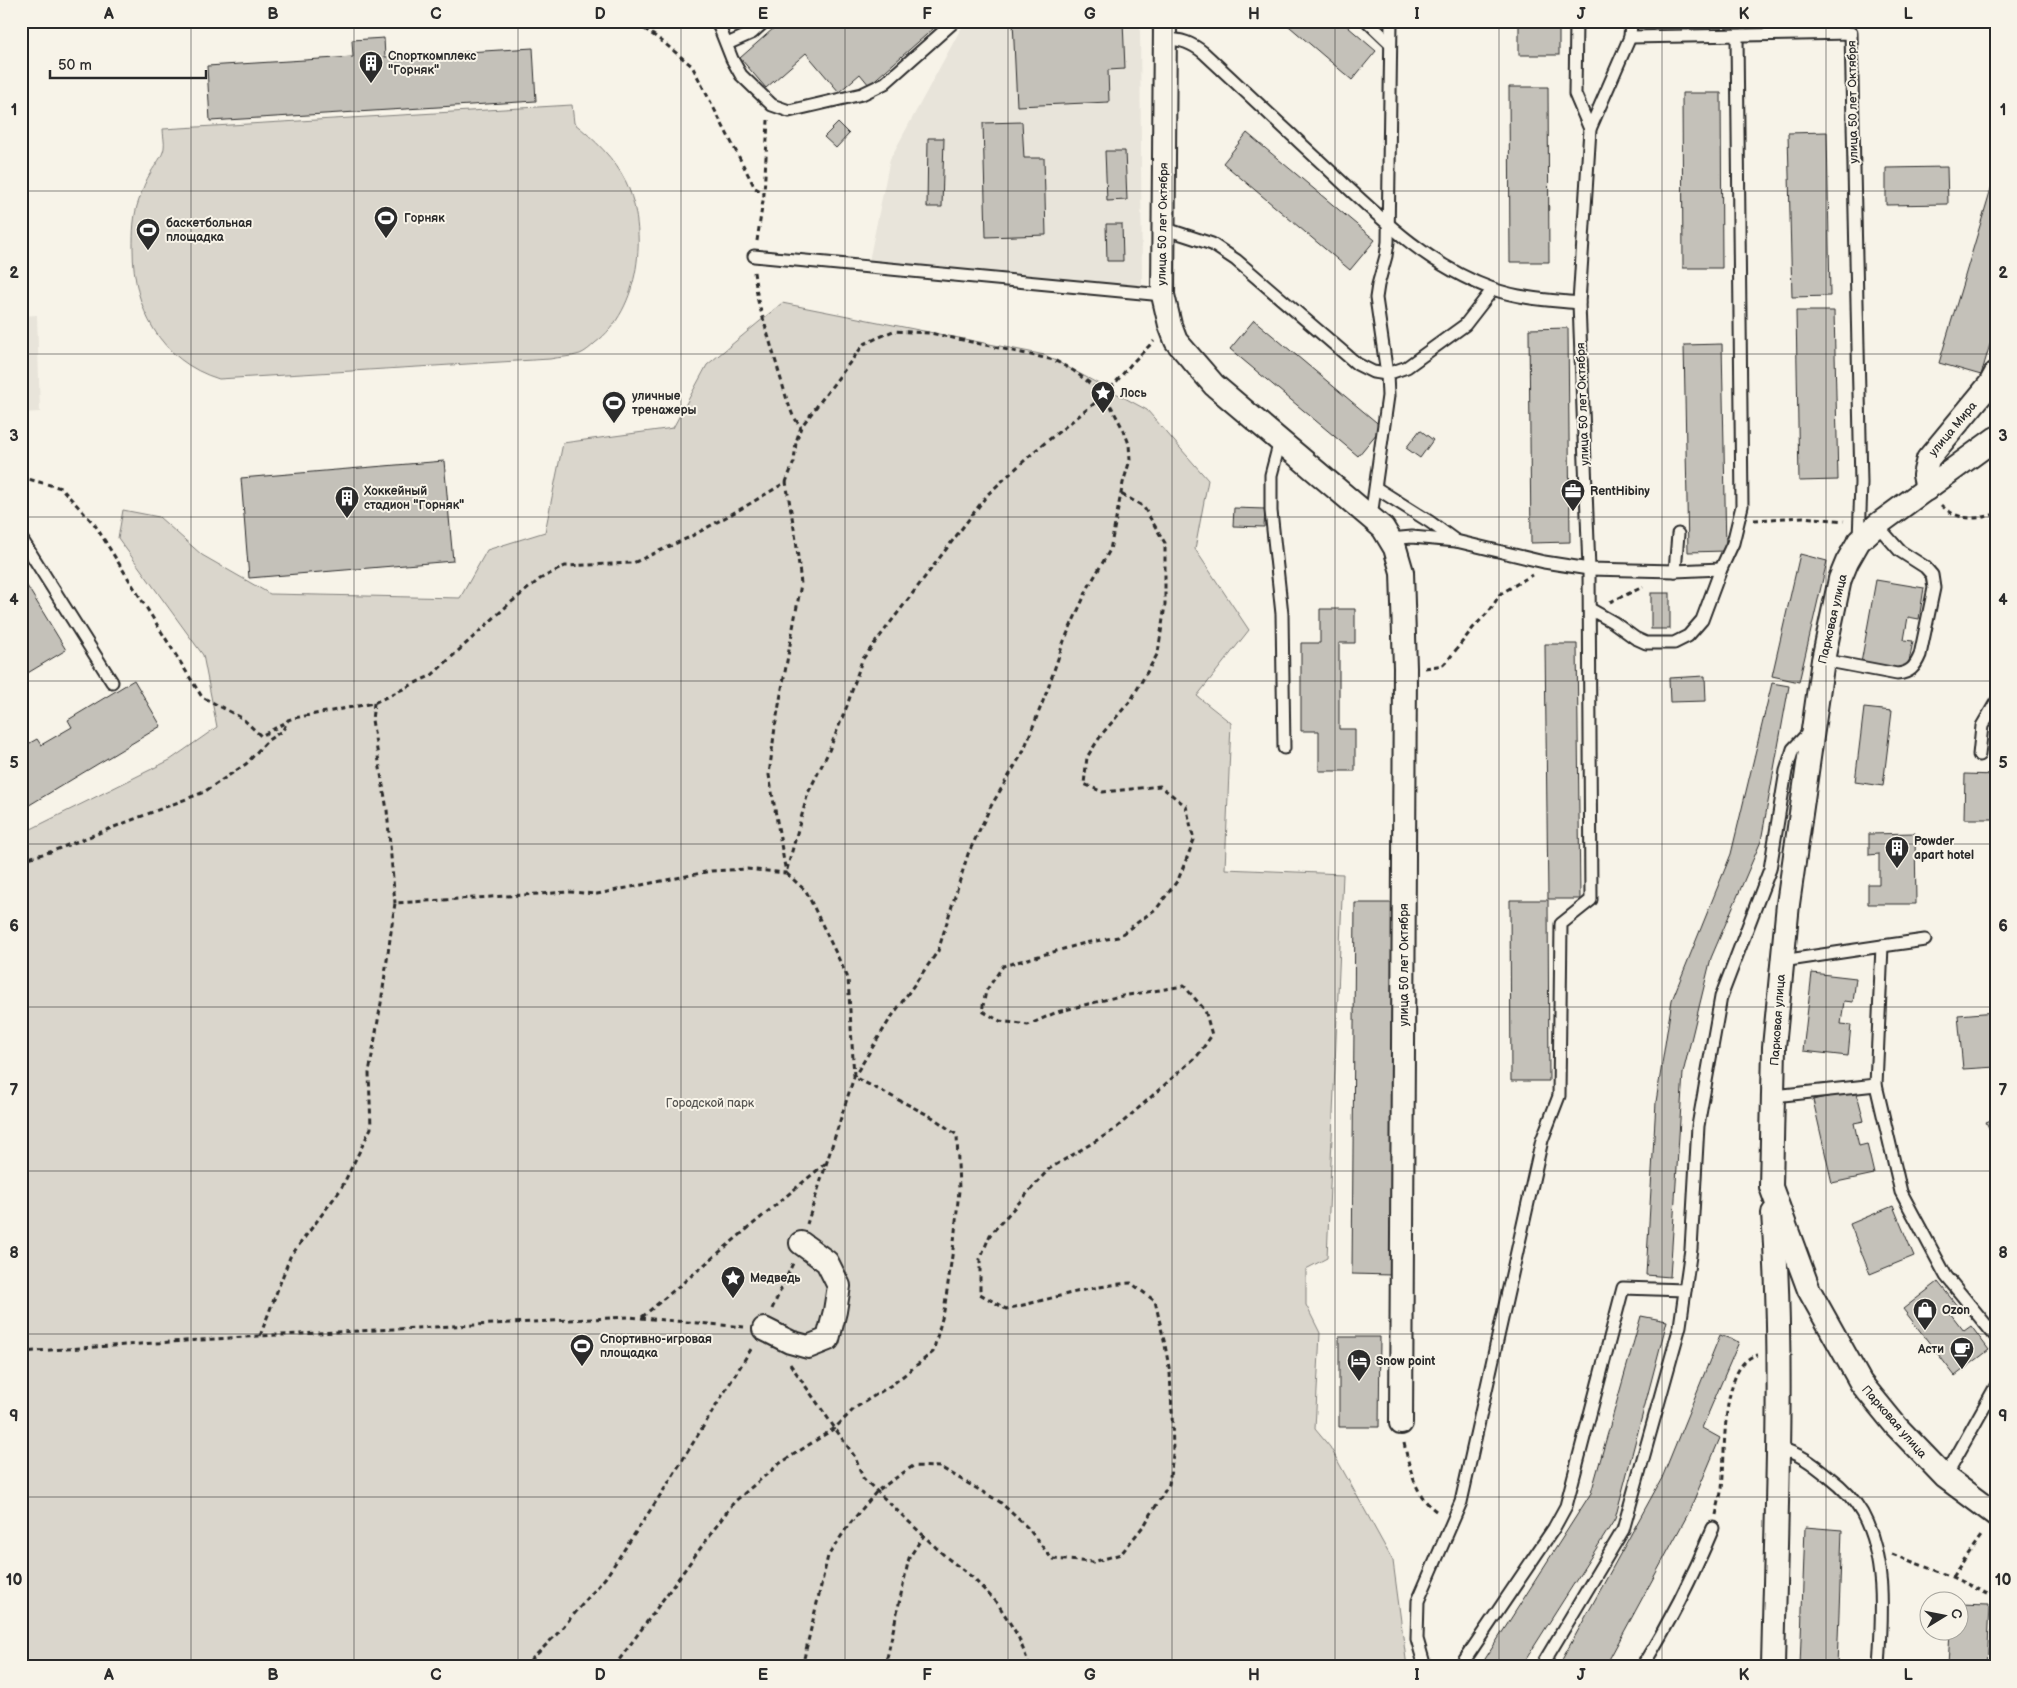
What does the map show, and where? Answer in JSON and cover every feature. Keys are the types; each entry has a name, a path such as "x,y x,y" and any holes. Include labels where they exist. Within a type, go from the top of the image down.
{"street":[{"name":"улица 50 лет Октября","path":"1165,30 1163,295 1176,341 1214,385 1383,528 1395,548 1402,572 1406,668 1401,1423"},
{"name":"улица Мира","path":"1927,489 1924,475 1928,459 1990,384 1996,373"},
{"name":"Парковая улица","path":"1990,1523 1896,1426 1860,1384 1809,1290 1771,1188 1774,1047 1788,904 1823,660 1840,579 1859,541 1877,525 1996,438"},
{"path":"1771,1188 1776,1248 1777,1352 1773,1667"},
{"path":"764,1329 790,1342 808,1348 828,1339 839,1286 827,1262 801,1243"}],"lane":[{"path":"717,21 732,59 741,75 772,106 780,110 789,111 862,94 885,83 955,21"},
{"path":"727,44 752,33 765,21"},
{"path":"1367,21 1390,43"},
{"path":"1371,517 1388,396 1387,374 1376,298 1386,256 1388,225 1390,21"},
{"path":"1576,21 1575,94 1590,129"},
{"name":"улица 50 лет Октября","path":"1452,1521 1460,1502 1542,1140 1559,1096 1561,924 1591,900 1590,609 1579,303 1590,129 1630,37 1630,21"},
{"path":"1165,30 1204,53 1388,225 1424,252 1468,278 1494,290 1530,298 1579,303"},
{"name":"улица 50 лет Октября","path":"1630,37 1851,33 1861,483 1859,541"},
{"path":"1590,609 1646,643 1674,643 1688,636 1702,620 1740,521 1742,506 1737,36"},
{"path":"1163,228 1212,244 1236,260 1357,364 1373,372 1387,374 1407,367 1465,325 1494,290"},
{"path":"754,256 1163,295"},
{"path":"1280,441 1271,475 1271,511 1282,614 1284,748"},
{"path":"1376,488 1456,541"},
{"path":"1823,660 1905,674 1915,665 1920,655 1934,588 1932,575 1925,567 1900,551 1877,525"},
{"path":"1675,571 1678,534"},
{"path":"1390,539 1412,537 1456,541 1544,562 1589,569 1675,571 1721,569"},
{"path":"21,538 112,682"},
{"path":"1979,755 1982,726 1996,702"},
{"path":"1541,1667 1623,1530 1680,1326 1691,1249 1698,1126 1721,997 1770,869 1786,771 1794,749 1813,727"},
{"path":"1782,961 1925,940"},
{"path":"1882,946 1876,1085 1902,1192 1946,1276 1996,1337"},
{"path":"1774,1096 1876,1085"},
{"path":"1460,1667 1554,1528 1566,1506 1623,1288 1685,1290"},
{"path":"1945,1477 1996,1386"},
{"path":"1777,1447 1798,1454 1810,1461 1846,1491 1862,1513 1875,1548 1880,1584 1881,1629 1879,1667"},
{"path":"1425,1667 1417,1639 1418,1601 1452,1521"},
{"path":"1642,1667 1693,1575 1713,1528"}],"path":[{"path":"641,21 642,27 692,66 755,188 764,194"},
{"path":"786,873 808,793 848,706 862,660 988,494 1036,450 1105,395 1132,363 1170,325"},
{"path":"524,1667 606,1577 667,1485 764,1329 801,1243 854,1077 890,1019 938,951 968,854 991,806 1023,752 1064,641 1089,586 1110,550 1130,460 1129,444 1116,413 1105,395 1074,371 1054,360 930,333 893,331 864,344 801,427 796,442 794,462 786,482 801,584 775,727 769,775 786,873"},
{"path":"21,476 61,488 95,525 202,696 242,718 261,736 294,718 374,703 432,675 509,604 540,579 565,566 633,563 690,538 786,482"},
{"path":"1927,489 1943,507 1958,516 1968,519 1996,514"},
{"path":"802,1667 828,1556 848,1526 877,1490 913,1466 940,1467 1000,1502 1028,1528 1052,1559 1093,1562 1122,1554 1145,1524 1169,1484 1173,1454 1170,1373 1155,1301 1131,1283 1103,1285 1006,1309 980,1294 980,1259 990,1235 1049,1169 1114,1130 1198,1055 1212,1035 1205,1010 1184,986 1116,997 1057,1012 1028,1025 1000,1021 982,1011 986,991 1003,966 1085,943 1118,937 1157,908 1178,880 1194,840 1186,806 1160,786 1103,792 1084,784 1087,758 1102,734 1131,700 1158,653 1165,605 1165,543 1142,506 1121,494"},
{"path":"1740,521 1803,517 1844,520 1843,538 1859,541"},
{"path":"1406,668 1443,665 1491,609 1500,594 1531,576 1544,562"},
{"path":"1590,609 1620,598 1675,571"},
{"path":"260,1336 290,1257 341,1189 370,1128 369,1073 395,903 387,810 372,720 374,703"},
{"path":"21,860 50,852 204,792 246,764 267,741 283,730 288,720"},
{"path":"395,903 570,892 597,894 712,871 747,869 786,873 806,891 848,978 854,1077"},
{"path":"614,1667 734,1502 780,1464 835,1428 855,1408 893,1384 933,1352 944,1311 959,1190 957,1135 932,1117 854,1077"},
{"path":"642,1317 828,1162"},
{"path":"21,1352 260,1336 642,1317 764,1329"},
{"path":"1713,1528 1722,1489 1726,1415 1732,1386 1741,1368 1751,1356 1777,1352"},
{"path":"786,1359 856,1458 863,1478 946,1557 972,1577 998,1604 1018,1636 1030,1667"},
{"path":"1401,1423 1410,1474 1420,1494 1435,1511 1452,1521"},
{"path":"1952,1577 1990,1523"},
{"path":"885,1667 909,1558 924,1535"},
{"path":"1875,1548 1952,1577 1996,1598"}],"shaded area":[{"path":"965,21 1140,21 1142,292 869,261 890,159"},
{"path":"37,315 40,412 21,413 21,316"}],"green space":[{"name":"Горняк","path":"572,105 574,123 603,150 616,165 626,182 633,202 637,223 638,246 631,290 622,311 610,329 582,353 550,359 219,379 198,371 181,359 166,346 154,329 138,292 134,271 134,224 137,206 144,185 163,151 163,129"},
{"name":"Городской парк","path":"782,303 1045,355 1147,410 1208,480 1195,549 1249,630 1197,696 1231,723 1225,869 1343,874 1327,1258 1306,1269 1306,1305 1320,1333 1315,1429 1330,1447 1393,1561 1407,1667 21,1667 21,834 170,760 217,727 203,655 118,538 123,510 159,517 202,555 270,594 460,598 487,550 545,532 563,443 673,428 707,365"}],"building":[{"path":"782,21 942,21 869,85 860,74 839,92 806,53 766,88 740,58"},
{"path":"1013,21 1123,21 1125,69 1108,70 1109,102 1017,106"},
{"path":"1283,21 1341,21 1376,51 1352,80"},
{"path":"1519,21 1559,21 1559,55 1519,55"},
{"name":"Спорткомплекс \"Горняк\"","path":"384,38 385,57 533,48 536,101 210,121 207,66 353,57 352,40"},
{"path":"1509,87 1548,87 1549,262 1510,262"},
{"path":"1682,93 1721,93 1722,268 1683,268"},
{"path":"1022,122 1024,158 1044,158 1046,235 986,237 983,123"},
{"path":"838,123 849,134 836,148 824,137"},
{"path":"1827,132 1830,296 1792,297 1788,133"},
{"path":"1247,133 1375,240 1350,270 1223,163"},
{"path":"928,138 944,138 942,207 927,207"},
{"path":"1105,151 1125,151 1127,200 1107,201"},
{"path":"1947,167 1948,204 1886,205 1886,168"},
{"path":"1996,172 1996,324 1981,375 1939,363"},
{"path":"1106,224 1122,224 1123,261 1107,261"},
{"path":"1796,311 1834,311 1838,480 1799,481"},
{"path":"1254,320 1382,427 1358,456 1230,349"},
{"path":"1568,328 1570,542 1531,543 1529,329"},
{"path":"1722,344 1726,551 1688,552 1684,345"},
{"path":"1420,430 1433,440 1420,458 1406,448"},
{"name":"Хоккейный стадион \"Горняк\"","path":"444,461 453,561 249,578 241,478"},
{"path":"1234,508 1265,509 1264,527 1233,526"},
{"path":"1800,554 1827,561 1799,682 1772,676"},
{"path":"21,576 66,650 21,677"},
{"path":"1876,580 1924,588 1919,619 1908,617 1904,640 1913,641 1907,672 1861,663"},
{"path":"1651,593 1670,593 1670,629 1651,629"},
{"path":"1320,609 1355,609 1355,643 1339,643 1339,729 1355,729 1355,771 1319,771 1319,731 1301,731 1301,643 1320,643"},
{"path":"1545,644 1577,644 1580,899 1548,899"},
{"path":"1705,676 1706,701 1670,702 1669,678"},
{"path":"134,680 161,726 21,810 21,748 37,739 41,745 72,727 68,720"},
{"path":"1772,683 1789,686 1761,841 1711,958 1683,1073 1670,1277 1646,1275 1656,1102 1672,1000 1731,854"},
{"path":"1864,708 1892,711 1883,786 1855,782"},
{"path":"1965,774 1996,775 1996,819 1964,819"},
{"name":"Powder apart hotel","path":"1915,833 1916,904 1868,904 1868,884 1879,884 1879,854 1869,855 1869,834"},
{"path":"1510,900 1548,900 1549,1081 1511,1081"},
{"path":"1355,903 1394,903 1391,1275 1352,1274"},
{"path":"1812,973 1856,978 1853,1002 1844,1001 1841,1024 1851,1025 1848,1056 1803,1051"},
{"path":"1996,1012 1996,1067 1963,1069 1958,1015"},
{"path":"1856,1090 1864,1121 1854,1123 1859,1146 1867,1144 1874,1174 1832,1183 1813,1100"},
{"path":"1996,1118 1996,1142 1986,1122"},
{"path":"1893,1206 1914,1256 1870,1274 1850,1224"},
{"path":"1938,1282 1958,1307 1950,1313 1964,1331 1971,1326 1989,1350 1955,1376 1903,1309"},
{"path":"1641,1316 1667,1321 1615,1519 1521,1667 1480,1667 1591,1493"},
{"path":"1720,1335 1739,1342 1702,1428 1720,1438 1688,1514 1605,1667 1558,1667 1662,1478"},
{"name":"Snow point","path":"1339,1337 1380,1337 1379,1427 1339,1427"},
{"path":"1805,1527 1842,1530 1837,1667 1800,1667"},
{"path":"1970,1604 1989,1605 1986,1667 1948,1667 1949,1640 1970,1640"}],"place":[{"name":"Спорткомплекс \"Горняк\"","path":"371,84"},
{"name":"Горняк","path":"386,239"},
{"name":"баскетбольная площадка","path":"148,251"},
{"name":"Лось","path":"1103,414"},
{"name":"уличные тренажеры","path":"614,424"},
{"name":"RentHibiny","path":"1573,512"},
{"name":"Хоккейный стадион \"Горняк\"","path":"347,519"},
{"name":"Powder apart hotel","path":"1897,869"},
{"name":"Медведь","path":"733,1299"},
{"name":"Ozon","path":"1925,1331"},
{"name":"Спортивно-игровая площадка","path":"582,1367"},
{"name":"Асти","path":"1962,1370"},
{"name":"Snow point","path":"1359,1382"}]}
